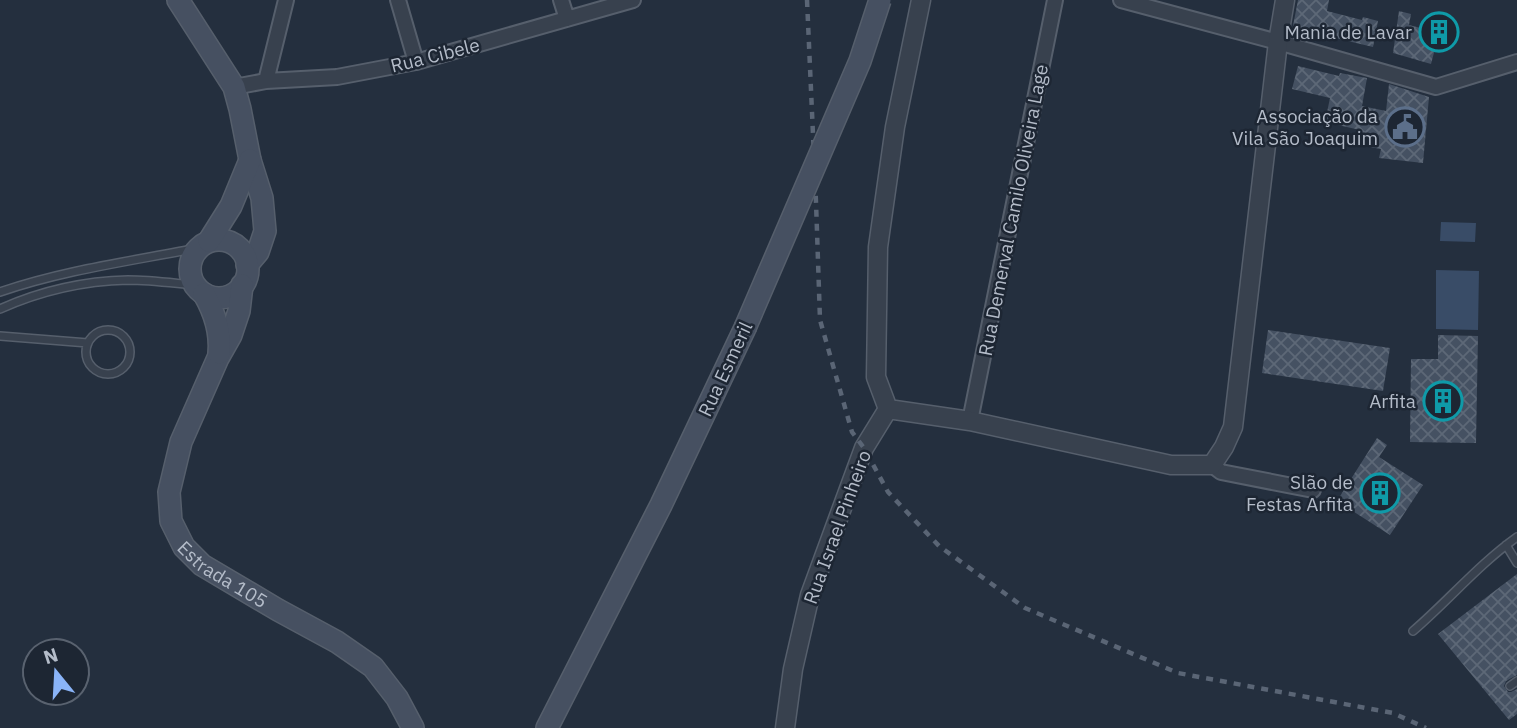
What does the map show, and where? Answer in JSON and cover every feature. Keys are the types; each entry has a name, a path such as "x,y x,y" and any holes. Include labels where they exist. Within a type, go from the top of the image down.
{"main road":[{"name":"Estrada 105","path":"178,0 234,87 250,160 262,198 265,231 258,252 245,275 239,311 230,335 181,442 169,492 172,521 184,547 202,565 337,642 373,667 397,698 413,728"},
{"name":"Rua Esmeril","path":"547,728 661,505 745,328 860,61 880,0"},
{"path":"203,245 222,240 234,244 243,253 245,275 232,294 218,298 199,289 190,272 191,259 231,206 250,160"},
{"name":"Estrada 105","path":"199,289 212,308 218,324 218,358"}],"street":[{"path":"266,81 286,0"},
{"path":"398,0 416,62"},
{"path":"561,0 566,19"},
{"name":"Rua Cibele","path":"234,87 266,81 337,77 416,62 633,0"},
{"path":"921,0 895,127 878,247 876,377 888,409 970,421 1171,465 1212,465 1221,472 1313,490"},
{"name":"Rua Demerval Camilo Oliveira Lage","path":"970,421 1055,0"},
{"path":"1121,0 1436,87 1517,62"},
{"path":"1212,465 1233,427 1285,0"},
{"name":"Rua Israel Pinheiro","path":"785,728 793,669 810,595 864,448 888,409"}],"lane":[{"path":"0,292 74,272 203,245"},
{"path":"0,309 22,299 71,285 128,280 199,289"},
{"path":"102,330 114,330 128,342 128,361 120,370 102,373 88,361 88,342 102,330"},
{"path":"0,336 88,342"},
{"path":"1413,631 1476,571 1517,537"},
{"path":"1506,545 1517,563"}],"water":[{"path":"1441,222 1476,223 1475,242 1440,241"},
{"path":"1436,270 1479,271 1478,330 1436,329"}],"building":[{"path":"1298,0 1329,0 1327,11 1378,21 1373,47 1310,32 1310,35 1292,31"},
{"path":"1399,11 1411,14 1409,25 1432,31 1437,15 1450,19 1444,47 1436,45 1431,64 1393,53"},
{"path":"1298,66 1339,76 1340,73 1367,78 1362,106 1386,111 1389,84 1429,97 1423,163 1379,158 1381,149 1358,145 1360,130 1325,122 1330,98 1292,89"},
{"path":"1268,330 1390,348 1383,391 1262,373"},
{"name":"Arfita","path":"1438,335 1478,336 1476,443 1410,442 1411,359 1438,359"},
{"name":"Slão de Festas Arfita","path":"1377,438 1387,445 1379,457 1423,485 1390,535 1337,501"},
{"path":"1517,574 1517,675 1506,681 1504,686 1508,692 1517,689 1517,714 1509,720 1438,634"}],"railway":[{"path":"807,0 820,320 852,432 888,492 939,546 1025,608 1178,673 1393,713 1426,728"}],"place":[{"name":"Mania de Lavar","path":"1439,32"},
{"name":"Associação da Vila São Joaquim","path":"1405,127"},
{"name":"Arfita","path":"1443,401"},
{"name":"Slão de Festas Arfita","path":"1380,493"}]}
